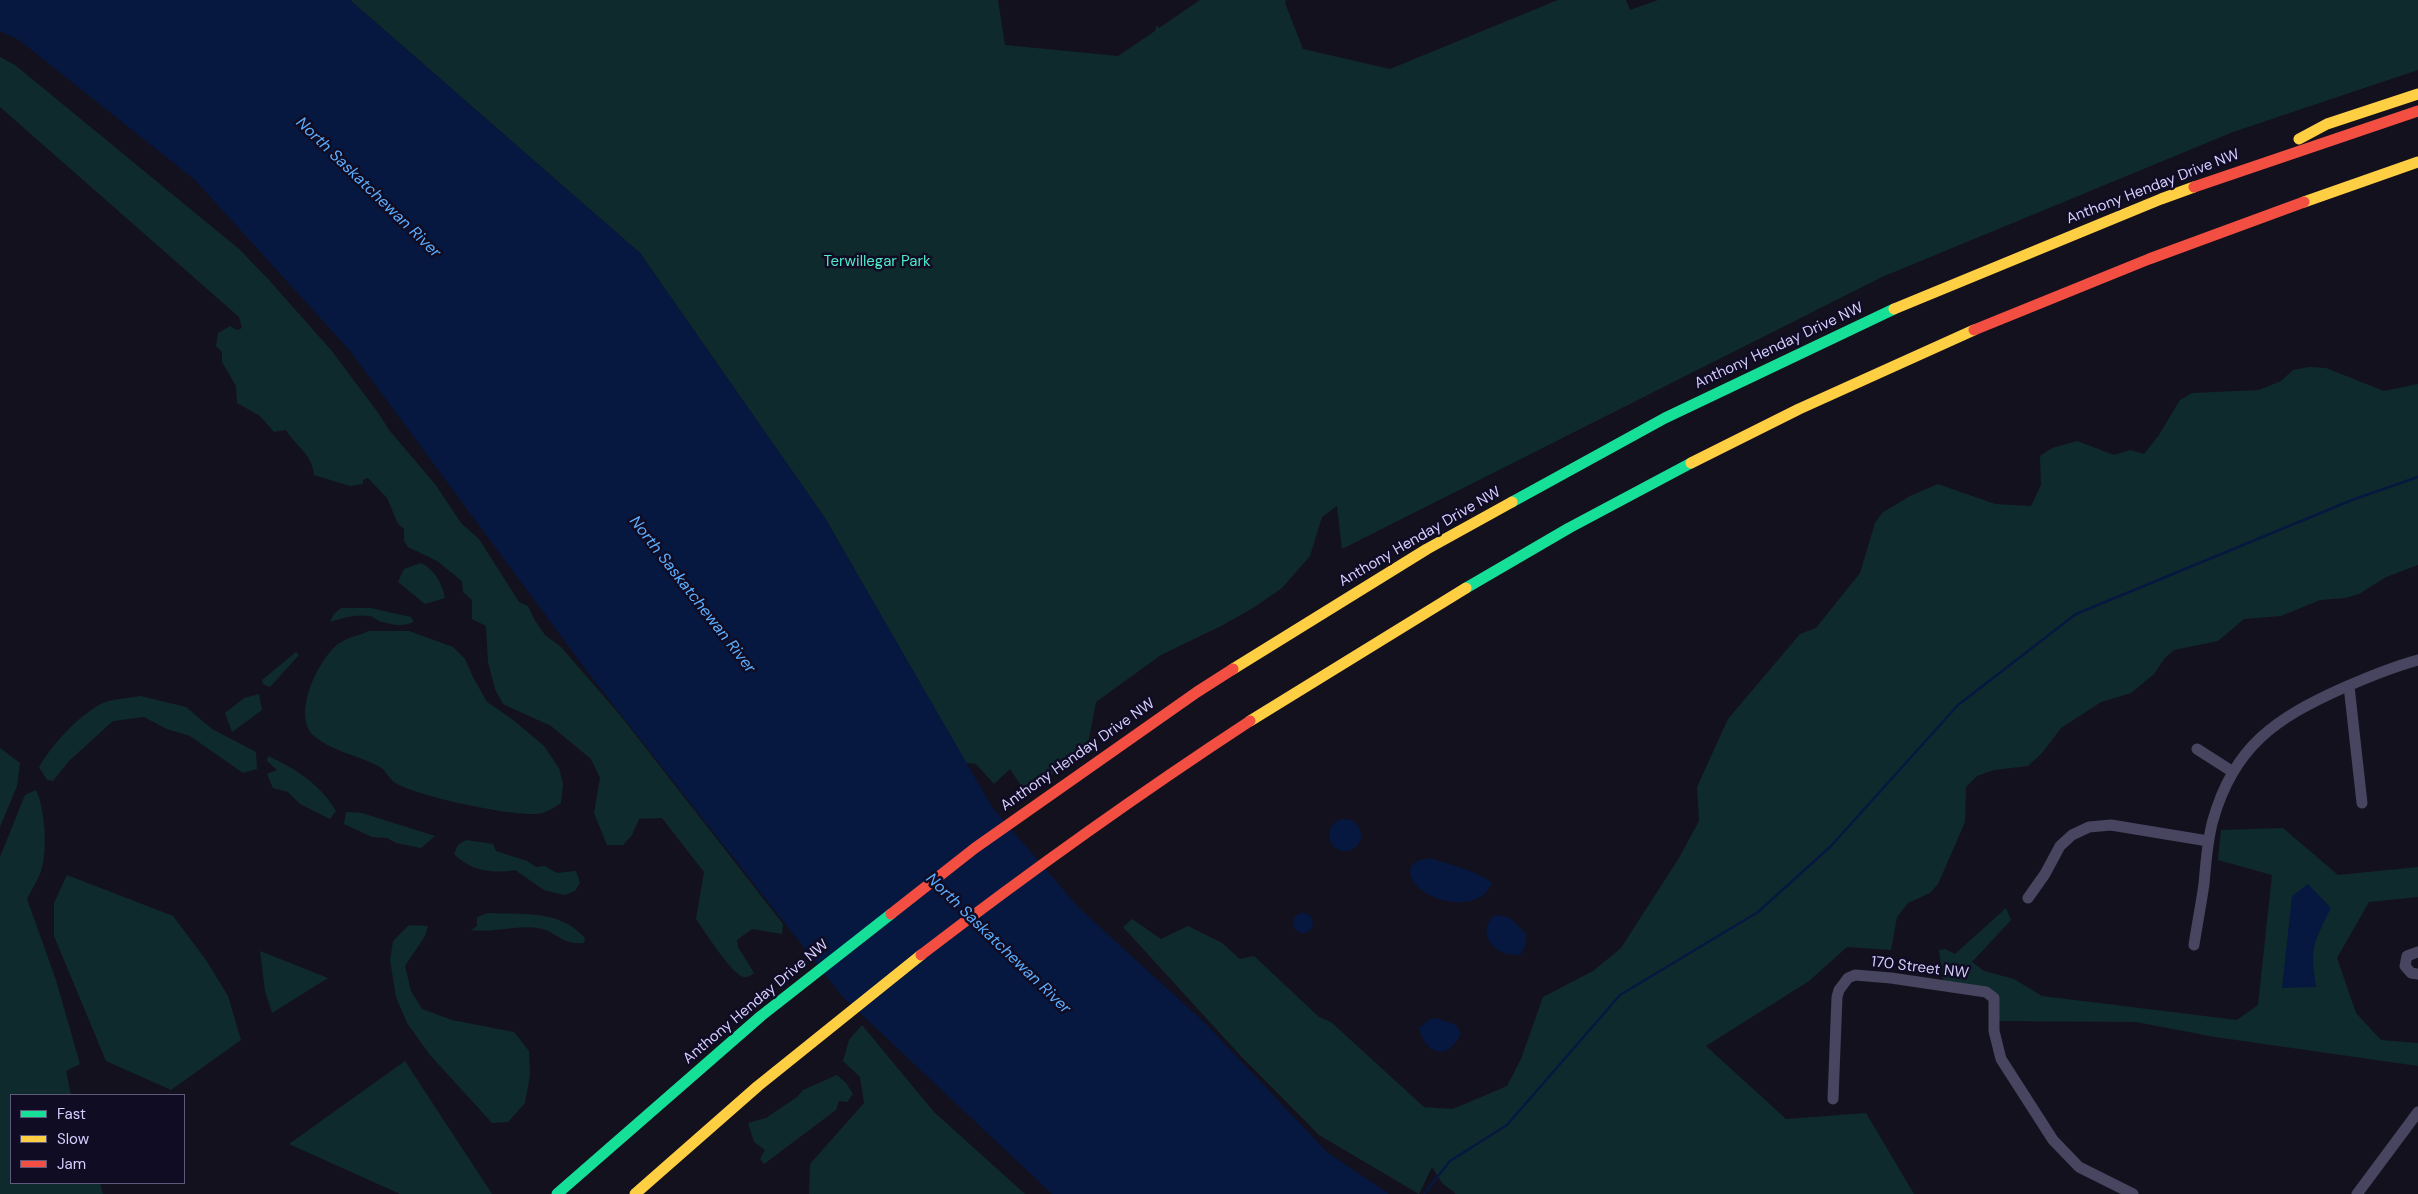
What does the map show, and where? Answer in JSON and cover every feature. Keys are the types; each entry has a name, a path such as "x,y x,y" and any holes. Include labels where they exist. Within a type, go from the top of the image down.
{"highway":[{"path":"2240,170 2327,124 2418,94"},
{"name":"Anthony Henday Drive NW","path":"557,1194 793,988 904,900 1016,816 1128,737 1267,646 1473,521 1690,405 1810,346 2005,260 2240,170 2418,111"},
{"path":"635,1194 829,1028 941,938 1163,778 1226,735 1373,642 1500,567 1715,450 1843,389 2028,307 2238,224 2418,162"},
{"path":"2365,180 2418,169"}],"street":[{"path":"2194,945 2208,841 2222,796 2233,772 2248,749 2268,729 2294,712 2391,668 2418,660"},
{"path":"2349,686 2362,803"},
{"path":"2197,750 2233,772"},
{"path":"2028,898 2045,874 2060,846 2072,835 2089,827 2111,825 2208,841"},
{"path":"2418,952 2407,956 2405,966 2411,973 2418,974"},
{"name":"170 Street NW","path":"1833,1099 1837,997 1848,978 1856,975 1891,978 1975,990 1994,998 1994,1031 2001,1059 2060,1149 2079,1166 2133,1194"},
{"path":"2357,1194 2418,1112"}],"green space":[{"name":"Terwillegar Park","path":"350,0 998,0 1005,45 1118,56 1155,31 1157,25 1159,28 1200,0 1286,0 1285,3 1303,49 1390,69 1558,0 1626,0 1630,10 1658,0 2418,0 2418,70 2233,132 1882,277 1342,549 1337,506 1322,517 1310,556 1282,588 1253,608 1221,626 1161,655 1096,702 1087,749 1026,793 1010,769 994,784 976,764 966,763 825,518 640,253"},
{"path":"0,57 15,65 239,249 331,350 389,430 435,484 461,523 479,539 519,602 528,606 545,635 561,647 620,715 783,924 782,934 752,929 737,940 738,947 754,973 744,977 733,969 696,919 704,872 662,818 639,819 632,835 623,845 607,845 594,813 600,778 591,759 551,726 503,704 495,689 488,662 486,626 472,619 472,600 463,592 462,581 437,561 408,547 404,541 404,529 398,524 387,498 368,478 363,480 363,484 350,486 314,475 313,467 307,456 286,430 274,432 260,416 237,403 236,386 222,362 222,352 216,346 218,333 230,326 237,330 242,328 239,317 0,107"},
{"path":"2309,367 2326,368 2384,391 2418,384 2418,565 2386,577 2359,594 2345,598 2320,600 2281,616 2244,619 2218,641 2174,650 2165,658 2154,674 2131,693 2101,702 2061,728 2042,753 2028,766 1994,770 1977,776 1966,787 1965,822 1938,884 1930,893 1908,903 1897,917 1891,950 1847,947 1809,981 1706,1046 1786,1119 1866,1113 1914,1194 1456,1194 1442,1183 1432,1167 1419,1194 1319,1135 1239,1054 1123,927 1132,919 1161,939 1188,926 1222,943 1240,959 1254,956 1319,1017 1331,1022 1424,1107 1453,1109 1507,1086 1521,1059 1543,997 1593,971 1621,948 1679,858 1699,821 1697,787 1728,719 1800,634 1816,628 1860,573 1875,523 1882,513 1910,496 1938,484 1995,504 2031,506 2041,485 2040,456 2052,448 2077,441 2114,455 2130,450 2144,454 2159,435 2180,400 2192,393 2259,390 2281,381 2293,370"},
{"path":"421,563 437,577 445,598 425,604 398,582 404,569"},
{"path":"341,608 371,608 411,617 414,622 401,625 379,621 371,616 359,616 330,622 334,614"},
{"path":"369,631 409,631 453,647 465,659 487,702 512,719 544,746 559,768 563,784 561,803 545,812 534,814 504,811 440,799 394,782 380,767 336,749 313,735 307,726 305,714 306,701 316,674 330,652 338,644"},
{"path":"296,652 299,655 270,687 263,684 262,680"},
{"path":"259,694 262,710 232,732 225,713 244,698"},
{"path":"141,696 186,707 212,729 256,752 257,769 243,773 190,736 167,729 144,717 113,721 69,761 53,781 47,780 39,767 58,741 81,717 108,701"},
{"path":"0,748 20,763 17,786 0,827"},
{"path":"268,756 298,772 323,793 336,811 330,819 300,804 288,792 273,788 267,774 277,770 267,761"},
{"path":"36,790 42,808 45,841 41,871 27,899 56,980 80,1064 66,1071 71,1094 10,1094 10,1184 100,1184 103,1194 0,1194 0,857 25,795"},
{"path":"346,812 362,813 435,836 421,848 396,843 387,838 372,837 344,824"},
{"path":"2283,828 2338,875 2418,867 2418,897 2369,902 2337,958 2356,1013 2381,1040 2418,1043 2418,1066 2215,1037 2136,1022 1999,1021 1998,997 1943,981 1939,950 1945,949 1955,954 2006,908 2011,920 1972,962 1984,971 2014,979 2042,996 2237,1020 2258,1005 2272,875 2218,860 2221,830"},
{"path":"466,840 493,844 496,851 527,861 536,867 545,866 557,873 576,871 580,883 575,891 564,895 544,890 515,870 498,872 475,868 454,854 458,845"},
{"path":"67,875 173,916 206,960 228,996 241,1040 171,1090 106,1061 54,936 54,903"},
{"path":"488,913 541,915 553,918 575,929 585,938 584,943 569,942 540,928 520,927 480,931 471,930 477,926 477,917"},
{"path":"409,925 428,926 425,936 405,966 411,991 422,1009 452,1020 514,1032 529,1051 530,1075 525,1103 508,1122 492,1123 430,1055 407,1023 396,997 390,960 393,941"},
{"path":"260,951 328,978 272,1013 265,991"},
{"path":"862,1025 934,1112 1025,1194 809,1194 810,1164 864,1103 860,1077 843,1061 849,1040"},
{"path":"405,1061 492,1194 400,1194 289,1144"},
{"path":"837,1075 846,1083 853,1094 847,1102 839,1101 836,1110 764,1164 760,1159 765,1150 754,1142 748,1123 766,1118 797,1097 803,1090"}],"water":[{"name":"North Saskatchewan River","path":"0,0 350,0 640,253 825,518 992,807 1080,909 1205,1023 1327,1152 1389,1194 1052,1194 842,996 589,674 351,352 195,180 19,40 0,31"},
{"path":"1345,819 1351,820 1356,824 1360,829 1360,841 1356,846 1351,850 1345,851 1339,850 1334,846 1330,841 1329,835 1330,829 1334,824 1339,820"},
{"path":"1429,858 1471,872 1492,883 1484,894 1472,901 1442,900 1429,895 1418,887 1411,877 1411,866 1417,861"},
{"path":"2308,884 2331,908 2314,946 2313,963 2316,987 2282,988 2292,896"},
{"path":"1299,913 1307,913 1313,919 1313,927 1307,933 1299,933 1293,927 1293,919"},
{"path":"1495,915 1509,917 1526,934 1526,943 1521,954 1512,955 1504,953 1496,949 1491,943 1486,929"},
{"path":"1436,1018 1456,1025 1461,1033 1456,1042 1444,1051 1432,1049 1427,1045 1419,1028 1430,1019"}],"waterway":[{"path":"1424,1194 1450,1161 1507,1125 1620,995 1758,912 1831,846 1958,705 2076,614 2352,500 2418,477"}],"traffic: fast":[{"path":"1512,502 1665,418 1894,309"},
{"path":"1466,588 1569,528 1691,463"},
{"path":"557,1194 761,1016 891,914"}],"traffic: slow":[{"path":"2299,139 2327,124 2418,94"},
{"path":"2304,202 2418,162"},
{"path":"1894,309 2194,187"},
{"path":"1691,463 1799,409 1974,330"},
{"path":"1233,669 1427,549 1512,502"},
{"path":"1250,721 1466,588"},
{"path":"635,1194 758,1086 921,955"}],"traffic: jam":[{"path":"2194,187 2418,111"},
{"path":"1974,330 2149,259 2304,202"},
{"path":"891,914 975,848 1197,692 1233,669"},
{"path":"921,955 1083,835 1250,721"}]}
